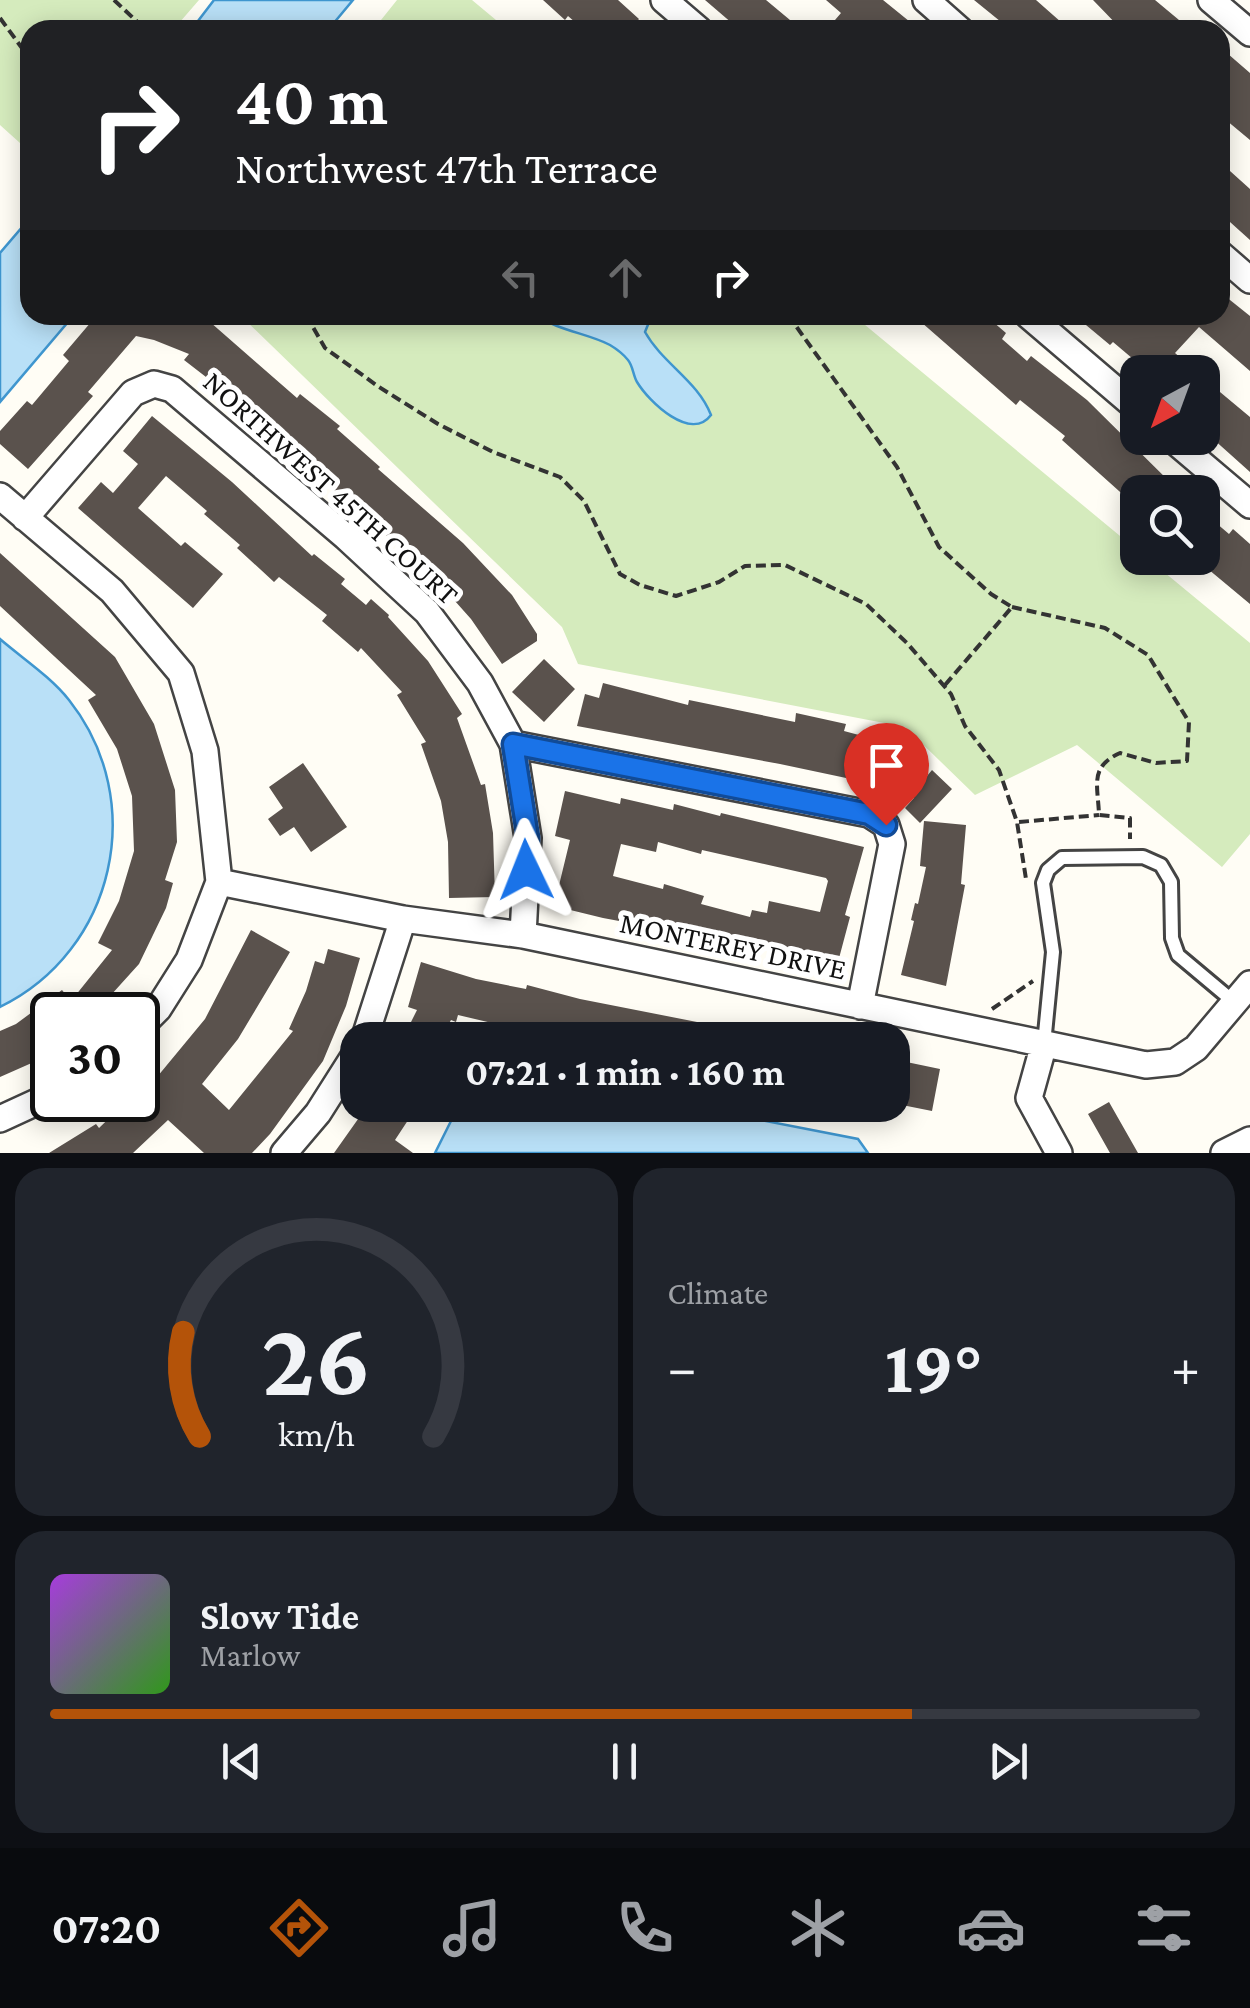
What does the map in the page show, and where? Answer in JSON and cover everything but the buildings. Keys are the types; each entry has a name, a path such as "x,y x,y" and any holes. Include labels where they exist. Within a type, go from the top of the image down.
{"street":[{"path":"664,0 687,20"},
{"path":"926,0 949,20"},
{"path":"1211,0 1250,34"},
{"path":"1230,263 1250,280"},
{"path":"1040,325 1120,394"},
{"name":"NORTHWEST 45TH COURT","path":"26,518 133,393 154,384 172,389 428,612 480,683 513,744 528,838 523,935"},
{"path":"1191,455 1250,505"},
{"path":"0,496 112,591 181,673 205,751 219,882 189,960 160,1006"},
{"path":"513,744 869,814 886,825 892,844 860,1006"},
{"name":"MONTEREY DRIVE","path":"219,882 404,920 523,935 1146,1065 1175,1062 1196,1048 1242,993"},
{"path":"370,1022 404,920"},
{"path":"1044,1044 1030,1098 1060,1153"},
{"path":"284,1153 340,1078"},
{"path":"0,1119 30,1105"},
{"path":"1224,1153 1250,1140"}],"lane":[{"path":"1044,1044 1053,952 1043,882 1048,870 1062,858 1143,857 1160,865 1171,882 1172,938 1178,955 1242,993"}],"path":[{"path":"114,0 132,20"},
{"path":"0,18 20,45"},
{"path":"312,325 325,348 438,424 493,452 560,476 584,501 620,574 640,585 676,596 719,582 745,566 785,565 866,604 944,686 965,726 999,770 1018,822 1026,880"},
{"path":"795,325 897,466 939,547 991,594 1012,606 1105,628 1148,655 1189,722 1187,761 1156,763 1120,753 1102,761 1098,768 1099,815"},
{"path":"944,686 1012,606"},
{"path":"1018,822 1099,815 1130,818 1130,857"},
{"path":"988,1018 992,1006 1036,980"}],"green space":[{"path":"0,0 199,0 182,20 20,20 20,143 0,125"},
{"path":"397,0 472,0 496,20 381,20"},
{"path":"250,325 865,325 1120,536 1120,575 1168,575 1250,643 1250,834 1222,867 1077,745 975,795 905,727 578,664 562,627"}],"water":[{"path":"214,0 353,0 336,20 199,20"},
{"path":"20,230 20,325 65,325 0,402 0,253"},
{"path":"554,325 648,325 645,332 652,343 698,392 711,415 693,424 671,416 643,390 630,362 601,341"},
{"path":"0,639 62,692 94,740 108,783 113,827 108,870 93,912 71,950 39,982 0,1007"},
{"path":"450,1122 770,1122 858,1139 868,1153 435,1153"}],"route":[{"path":"526,870 528,838 513,744 869,814 886,825"}]}
